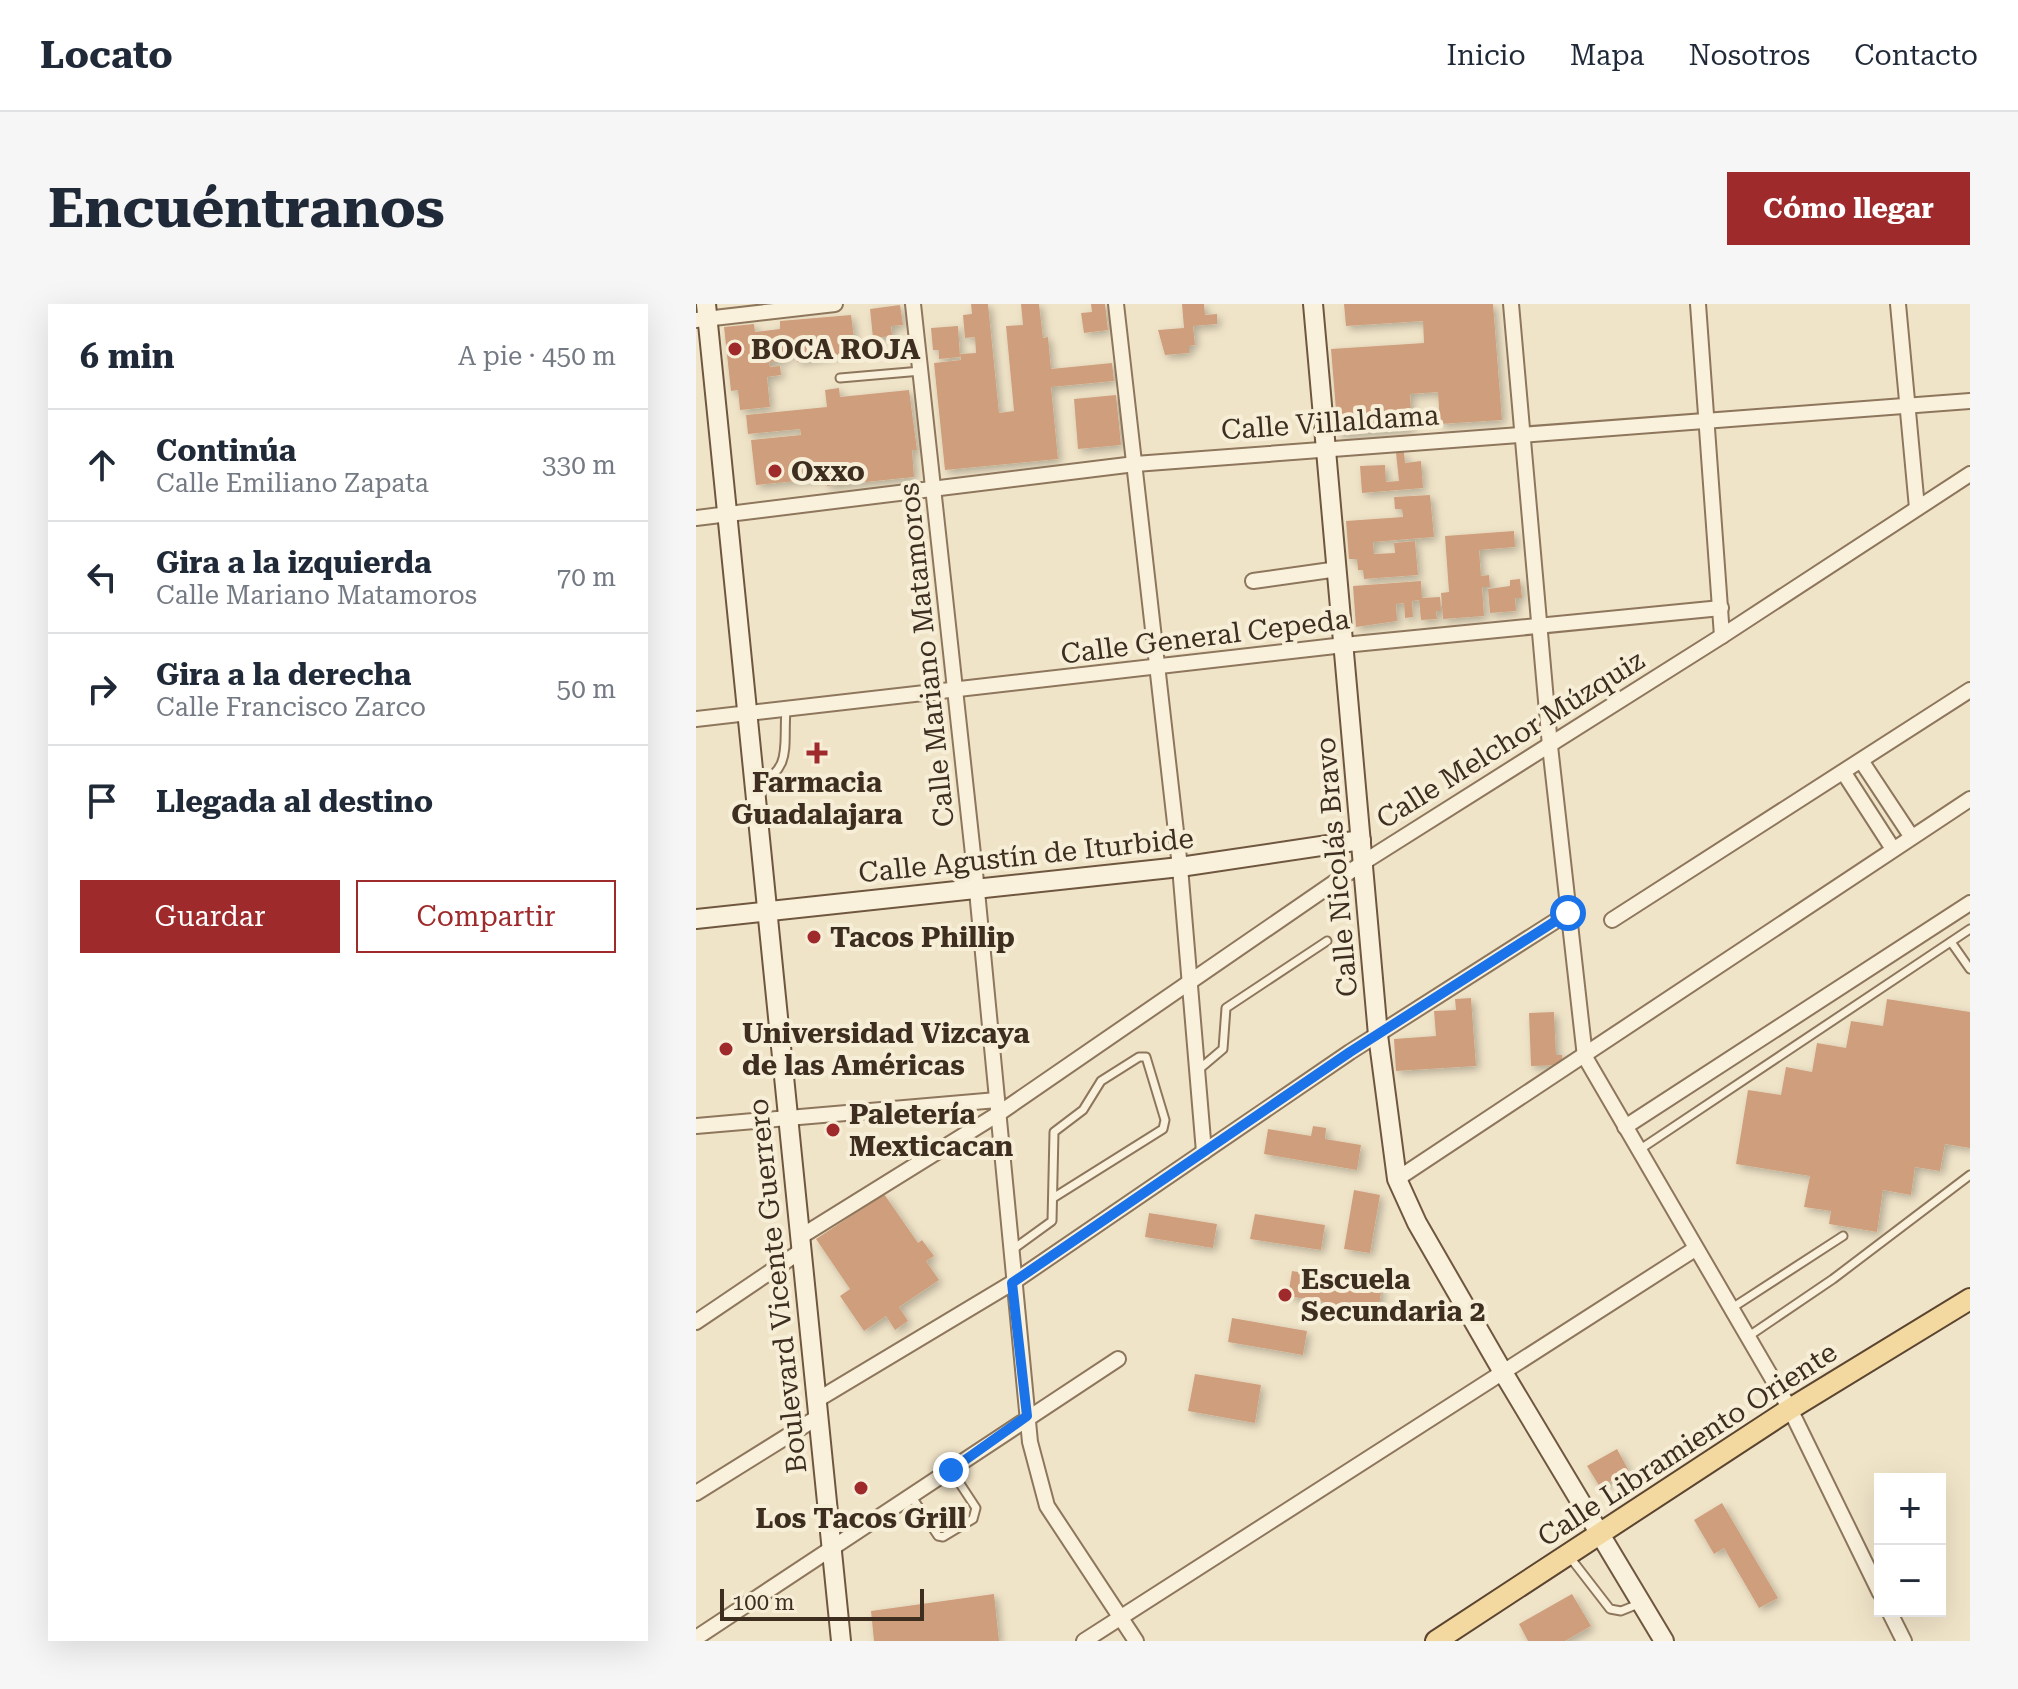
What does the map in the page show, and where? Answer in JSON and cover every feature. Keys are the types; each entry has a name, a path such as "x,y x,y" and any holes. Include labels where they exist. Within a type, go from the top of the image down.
{"main road":[{"name":"Calle Libramiento Oriente","path":"1436,1641 1790,1409 1970,1299"}],"street":[{"path":"703,314 835,304"},
{"name":"Calle Mariano Matamoros","path":"913,304 977,891 1027,1416 1047,1506 1136,1641"},
{"path":"1116,304 1180,867 1204,1152"},
{"name":"Calle Nicolás Bravo","path":"1313,304 1378,1035 1397,1179 1417,1223 1504,1374 1664,1641"},
{"path":"1511,304 1550,746 1585,1057 1790,1409 1874,1581"},
{"path":"1698,304 1722,636"},
{"path":"1898,304 1917,508"},
{"name":"Boulevard Vicente Guerrero","path":"703,314 841,1641"},
{"name":"Calle Villaldama","path":"696,518 1135,464 1970,401"},
{"name":"Calle Melchor Múzquiz","path":"696,1322 801,1244 997,1107 1191,981 1364,862 1722,636 1970,474"},
{"path":"1253,581 1338,569"},
{"name":"Calle General Cepeda","path":"696,719 956,692 1344,645 1721,608"},
{"path":"1612,920 1970,690"},
{"path":"1862,762 1911,836"},
{"path":"1844,773 1893,849"},
{"path":"1397,1179 1970,799"},
{"name":"Calle Agustín de Iturbide","path":"696,919 1180,867 1361,840"},
{"path":"1625,1127 1970,903"},
{"path":"696,1493 817,1408 1012,1283 1378,1035 1568,913"},
{"path":"696,1126 997,1107"},
{"path":"1084,1641 1695,1249"},
{"path":"696,1638 912,1497 1027,1416 1118,1359"},
{"path":"1892,1617 1904,1641"}],"lane":[{"path":"840,378 921,371"},
{"path":"754,786 775,777 782,765 786,710"},
{"path":"1638,1150 1970,929"},
{"path":"1196,1072 1223,1049 1226,1008 1327,941"},
{"path":"1951,942 1970,969"},
{"path":"1010,1252 1050,1225 1053,1133 1083,1110 1101,1081 1139,1057 1146,1057 1165,1120 1163,1129 1053,1198"},
{"path":"1747,1337 1833,1279 1970,1175"},
{"path":"1731,1309 1843,1236"},
{"path":"912,1497 938,1536 943,1537 973,1519 976,1508 951,1470"},
{"path":"1567,1554 1610,1609 1621,1611 1641,1603"}],"building":[{"path":"971,304 988,304 999,413 1014,411 1006,326 1023,325 1021,304 1039,304 1043,338 1048,337 1051,369 1112,363 1114,381 1051,387 1058,459 945,470 934,363 961,360 960,354 976,353 975,337 965,338 963,315 972,314"},
{"path":"1091,304 1105,304 1108,330 1084,333 1081,313 1092,312"},
{"path":"1182,304 1204,304 1205,315 1217,314 1217,324 1193,326 1195,345 1189,346 1189,353 1165,355 1158,330 1184,328"},
{"path":"1344,304 1493,304 1502,420 1440,424 1438,392 1410,394 1412,429 1338,435 1331,349 1424,343 1423,321 1346,326"},
{"path":"900,305 903,325 891,326 892,336 873,338 870,309"},
{"path":"851,315 856,352 797,362 796,353 786,354 787,360 769,362 770,367 780,366 781,375 767,377 770,407 740,410 738,390 731,391 724,327 754,324 755,332 780,329 780,321"},
{"path":"958,326 960,357 939,359 939,350 933,350 931,328"},
{"path":"839,388 840,397 909,390 917,450 912,450 914,477 827,486 826,478 756,485 751,440 801,435 800,429 748,434 746,415 827,407 825,390"},
{"path":"1116,395 1121,445 1078,449 1074,399"},
{"path":"1404,452 1405,463 1421,461 1423,488 1362,493 1360,466 1385,465 1386,482 1399,481 1396,453"},
{"path":"1430,495 1434,537 1373,542 1374,554 1395,553 1394,543 1415,541 1418,575 1364,579 1363,570 1358,570 1357,559 1349,559 1346,521 1403,517 1402,509 1395,509 1394,497"},
{"path":"1514,531 1515,547 1479,550 1481,576 1489,575 1490,587 1482,587 1484,616 1443,619 1441,593 1449,592 1445,536"},
{"path":"1520,579 1522,598 1515,598 1516,611 1490,613 1488,589 1510,586 1510,580"},
{"path":"1421,581 1422,598 1440,597 1441,611 1436,611 1437,619 1421,620 1419,600 1412,601 1413,617 1405,618 1404,603 1396,604 1397,621 1356,627 1353,586"},
{"path":"1471,998 1476,1066 1396,1071 1394,1039 1436,1036 1434,1011 1456,1010 1455,999"},
{"path":"1887,999 1970,1012 1970,1148 1945,1144 1940,1171 1915,1167 1911,1195 1883,1190 1877,1232 1829,1224 1831,1211 1804,1207 1810,1176 1736,1164 1748,1090 1781,1095 1786,1067 1812,1072 1817,1043 1846,1048 1851,1021 1883,1026"},
{"path":"1554,1012 1556,1055 1562,1055 1562,1065 1531,1066 1529,1013"},
{"path":"1313,1126 1326,1128 1325,1139 1361,1145 1357,1170 1264,1154 1268,1129 1311,1136"},
{"path":"1354,1190 1380,1195 1370,1253 1344,1249"},
{"path":"884,1194 918,1243 922,1240 934,1256 926,1261 939,1280 899,1307 908,1321 895,1330 886,1316 864,1331 840,1296 850,1289 816,1239"},
{"path":"1149,1213 1217,1224 1213,1248 1145,1237"},
{"path":"1255,1214 1325,1225 1321,1250 1250,1239"},
{"path":"1292,1271 1382,1286 1378,1311 1288,1296"},
{"path":"1232,1318 1307,1331 1303,1355 1228,1342"},
{"path":"1195,1374 1261,1385 1255,1423 1188,1411"},
{"path":"1617,1449 1629,1471 1600,1487 1587,1466"},
{"path":"1722,1503 1778,1598 1759,1608 1724,1548 1714,1554 1694,1520"},
{"path":"994,1594 999,1641 874,1641 871,1611"},
{"path":"1572,1594 1591,1626 1565,1641 1528,1641 1519,1624"}],"place":[{"name":"BOCA ROJA","path":"735,349"},
{"name":"Oxxo","path":"775,471"},
{"name":"Farmacia Guadalajara","path":"817,753"},
{"name":"Tacos Phillip","path":"814,937"},
{"name":"Universidad Vizcaya de las Américas","path":"726,1049"},
{"name":"Paletería Mexticacan","path":"833,1130"},
{"name":"Escuela Secundaria 2","path":"1285,1295"},
{"name":"Los Tacos Grill","path":"861,1488"}],"route":[{"path":"951,1470 1027,1416 1012,1283 1350,1052 1568,913"}]}
